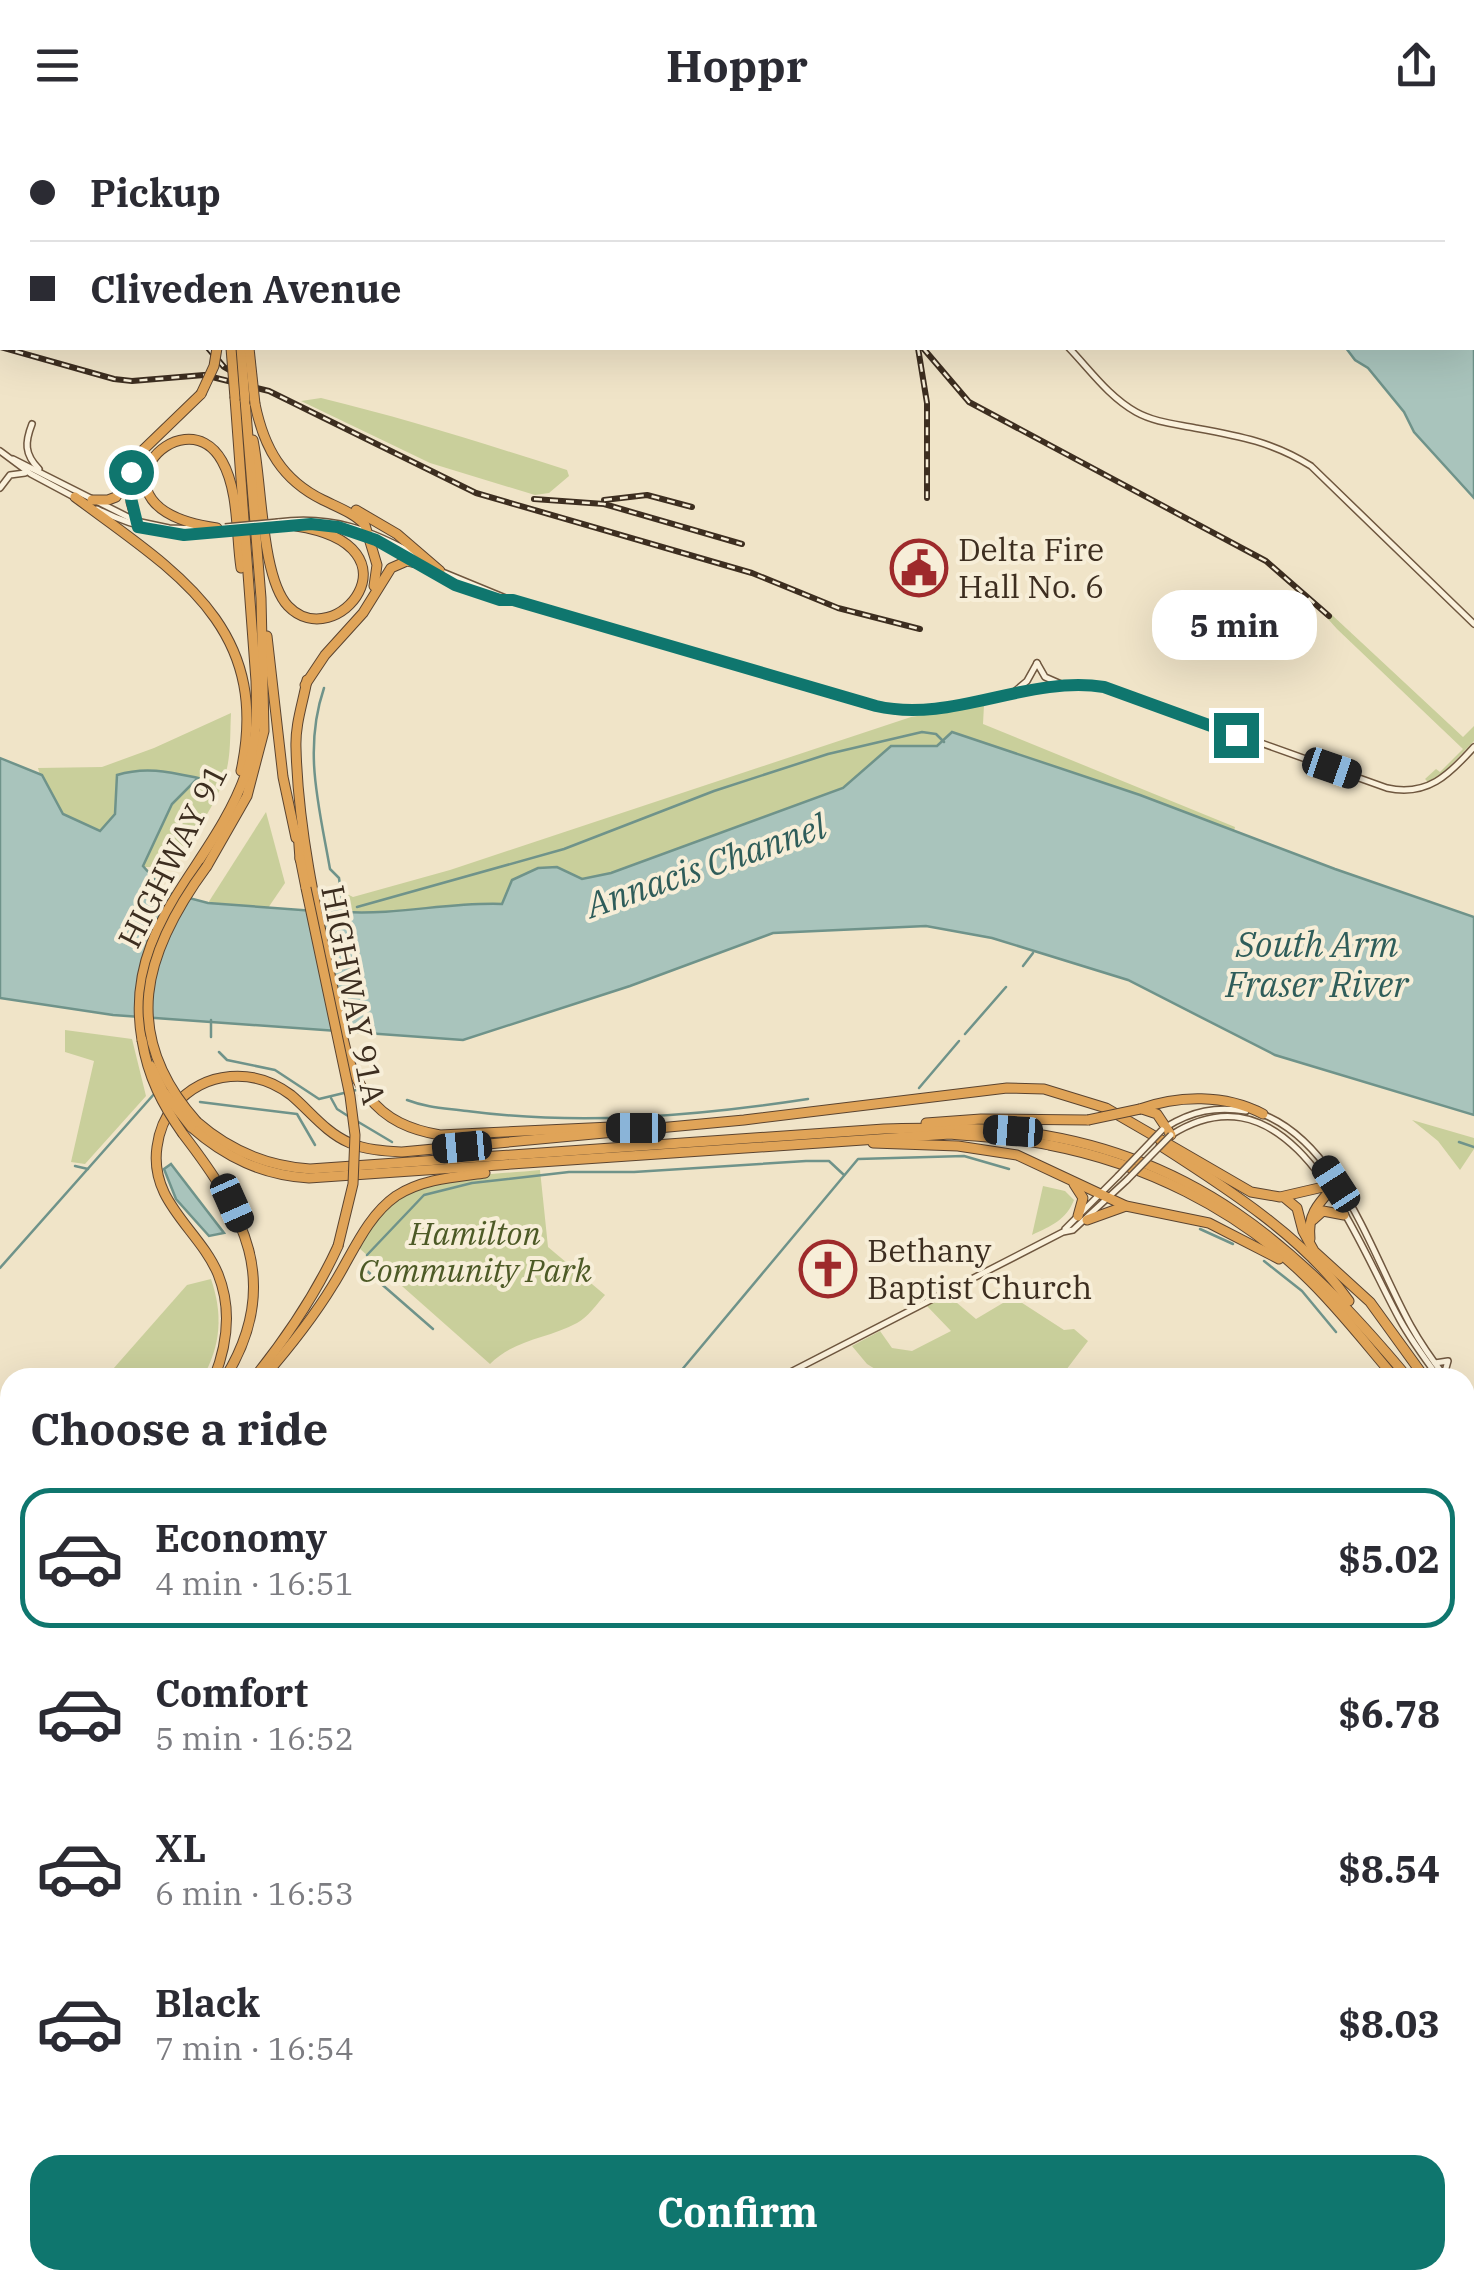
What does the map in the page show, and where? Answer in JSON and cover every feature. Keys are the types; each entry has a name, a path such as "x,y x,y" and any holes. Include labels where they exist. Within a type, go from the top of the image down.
{"highway":[{"path":"92,500 116,497 152,439 201,394 217,350"},
{"name":"HIGHWAY 91","path":"232,350 245,401 266,703 260,754 240,810 170,902 148,946 139,992 141,1034 147,1070 157,1094 207,1141 245,1164 290,1177 332,1178 578,1161"},
{"path":"241,350 245,401 261,475 273,581 285,604 298,615 314,619 339,614 358,596 360,559 342,538 296,526"},
{"path":"249,350 245,401 269,450 287,475 317,497 360,519 376,565 371,598"},
{"name":"HIGHWAY 91","path":"245,401 256,728 246,774 157,948 147,992 148,1029 159,1066 191,1128 274,1164 310,1170 884,1129"},
{"path":"222,529 176,520 156,507 147,490 146,474 160,448 180,440 195,440 217,452 224,465 230,478 252,640"},
{"path":"131,472 130,494 137,524"},
{"path":"287,475 372,518 440,571"},
{"path":"75,497 168,568 204,602 225,631 239,664 248,708 246,750 237,793"},
{"path":"420,564 407,562 391,568 307,680 290,728 304,858 352,1068 368,1097 385,1114 418,1130 440,1135 664,1128"},
{"name":"HIGHWAY 91A","path":"261,598 283,777 304,858 354,1134 353,1184 338,1246 322,1278 262,1368"},
{"path":"218,1368 225,1347 228,1317 222,1284 216,1269 172,1209 160,1186 156,1159 165,1118 199,1085 223,1077 260,1078 291,1096 339,1137 358,1146 388,1151 664,1128 1008,1088 1044,1089 1087,1101 1133,1123 1236,1184 1264,1195 1331,1187"},
{"path":"884,1129 952,1120 1088,1120 1167,1101 1206,1099 1262,1114"},
{"path":"1087,1101 1186,1162 1272,1225 1342,1291 1364,1324"},
{"path":"1140,1109 1157,1114 1167,1130"},
{"path":"884,1129 953,1127 1013,1131 1084,1145 1159,1170 1212,1197 1270,1236 1320,1278 1400,1368"},
{"path":"191,1128 232,1203 250,1250 252,1301 248,1327 230,1368"},
{"path":"271,1368 310,1319 378,1212 412,1188 446,1178 578,1161 950,1134 1033,1142 1099,1156 1164,1181 1206,1203 1262,1239 1304,1275 1386,1368"},
{"path":"855,1141 996,1150 1030,1160 1126,1206 1209,1224 1261,1248 1304,1275"},
{"path":"1073,1182 1082,1198 1083,1218 1126,1206"},
{"path":"1314,1251 1309,1226 1315,1208 1331,1187"},
{"path":"1280,1196 1297,1208 1314,1251 1370,1302 1418,1368"},
{"path":"1309,1226 1323,1212 1344,1215"}],"street":[{"path":"1072,350 1118,401 1138,414 1257,441 1284,449 1306,463 1474,624"},
{"path":"32,424 26,440 28,454 54,479"},
{"path":"0,451 30,474 137,524 184,535 325,520 368,533 440,571 508,599"},
{"path":"10,458 137,524"},
{"path":"0,488 14,473 30,474"},
{"path":"278,524 368,533 470,591 889,710 930,710 1064,684 1104,687 1395,790 1414,791 1436,784 1474,748"},
{"path":"1012,694 1037,663 1045,677 1064,684"},
{"path":"1105,1197 1118,1176 1189,1114 1215,1108 1262,1114 1284,1125 1308,1145 1401,1322 1436,1368"},
{"path":"798,1368 1073,1230 1127,1180 1167,1130 1228,1116 1258,1122 1297,1146 1372,1246 1412,1327 1437,1368"},
{"path":"1435,1364 1448,1361 1446,1368"}],"green space":[{"path":"321,398 567,470 569,476 549,493 535,495 430,463 301,401"},
{"path":"1332,615 1463,737 1474,726 1474,741 1445,771 1428,782 1425,779 1436,769 1440,772 1463,749 1337,629 1328,619"},
{"path":"984,705 983,724 1235,827 1234,831 606,887 477,911 344,912 343,892 353,897 450,870 911,717"},
{"path":"231,713 228,761 217,796 194,834 164,867 143,867 124,850 197,779 100,832 63,814 0,758 40,775 38,768 102,767"},
{"path":"266,812 285,883 268,908 208,903"},
{"path":"65,1030 132,1039 146,1096 85,1164 71,1162 94,1061 65,1052"},
{"path":"1412,1120 1474,1138 1474,1149 1460,1170 1438,1141"},
{"name":"Hamilton Community Park","path":"540,1170 548,1247 605,1295 577,1323 521,1344 490,1364 359,1248 383,1213 408,1193 463,1177"},
{"path":"1043,1186 1065,1191 1074,1200 1062,1217 1032,1235"},
{"path":"211,1279 218,1329 207,1368 114,1368 187,1285"},
{"path":"950,1297 976,1319 1013,1297 1064,1330 1074,1329 1088,1341 1068,1368 873,1368 852,1346 880,1331 892,1348 912,1351 951,1331 926,1305"}],"water":[{"path":"1348,350 1474,350 1474,498 1414,432 1404,412 1368,368"},
{"name":"South Arm Fraser River","path":"952,732 1140,795 1474,917 1474,1115 1275,1055 1128,980 992,938 926,926 773,933 630,986 463,1040 113,1015 0,998 0,758 42,775 63,814 100,831 115,814 117,775 148,770 198,778 172,804 143,866 166,892 208,903 328,912 337,901 344,901 345,912 365,912 502,904 512,880 538,868 557,867 582,879 611,873 843,788 891,746 937,746"},
{"path":"171,1164 224,1233 209,1236 176,1199 164,1169"}],"waterway":[{"path":"324,688 315,734 315,778 330,869 339,878 342,900"},
{"path":"357,907 564,849 714,791 828,754 922,732 936,734 944,742"},
{"path":"1023,966 1033,953"},
{"path":"965,1034 1006,987"},
{"path":"211,1020 211,1037"},
{"path":"919,1088 959,1041"},
{"path":"219,1052 227,1060 275,1070 319,1099 373,1086"},
{"path":"0,1268 155,1093"},
{"path":"331,1098 337,1109 348,1116"},
{"path":"407,1100 510,1115 595,1118 681,1114 808,1099"},
{"path":"200,1102 297,1114 315,1145"},
{"path":"355,1120 392,1142"},
{"path":"1459,1142 1474,1147"},
{"path":"683,1368 858,1159 964,1156 1009,1169"},
{"path":"367,1255 424,1195 472,1183 569,1172 634,1172 806,1161 829,1161 844,1175"},
{"path":"75,1166 88,1169"},
{"path":"1200,1229 1233,1244"},
{"path":"1264,1261 1302,1291 1336,1332"},
{"path":"366,1270 374,1277"},
{"path":"378,1281 433,1329"}],"railway":[{"path":"11,350 114,379 204,375 269,391 476,493 752,573 838,608 920,629"},
{"path":"210,350 224,367 243,378"},
{"path":"918,350 927,403 927,498"},
{"path":"925,350 969,402 1266,561 1329,616"},
{"path":"604,500 647,495 692,507"},
{"path":"534,499 604,504 742,544"}],"place":[{"name":"Delta Fire Hall No. 6","path":"919,568"},
{"name":"Bethany Baptist Church","path":"828,1269"}],"route":[{"path":"131,472 130,494 138,527 184,535 311,524 352,530 470,591 513,600 876,706 930,710 1064,684 1083,684 1104,687 1236,735"}],"water label":[{"name":"Annacis Channel","path":"706,866"}]}
